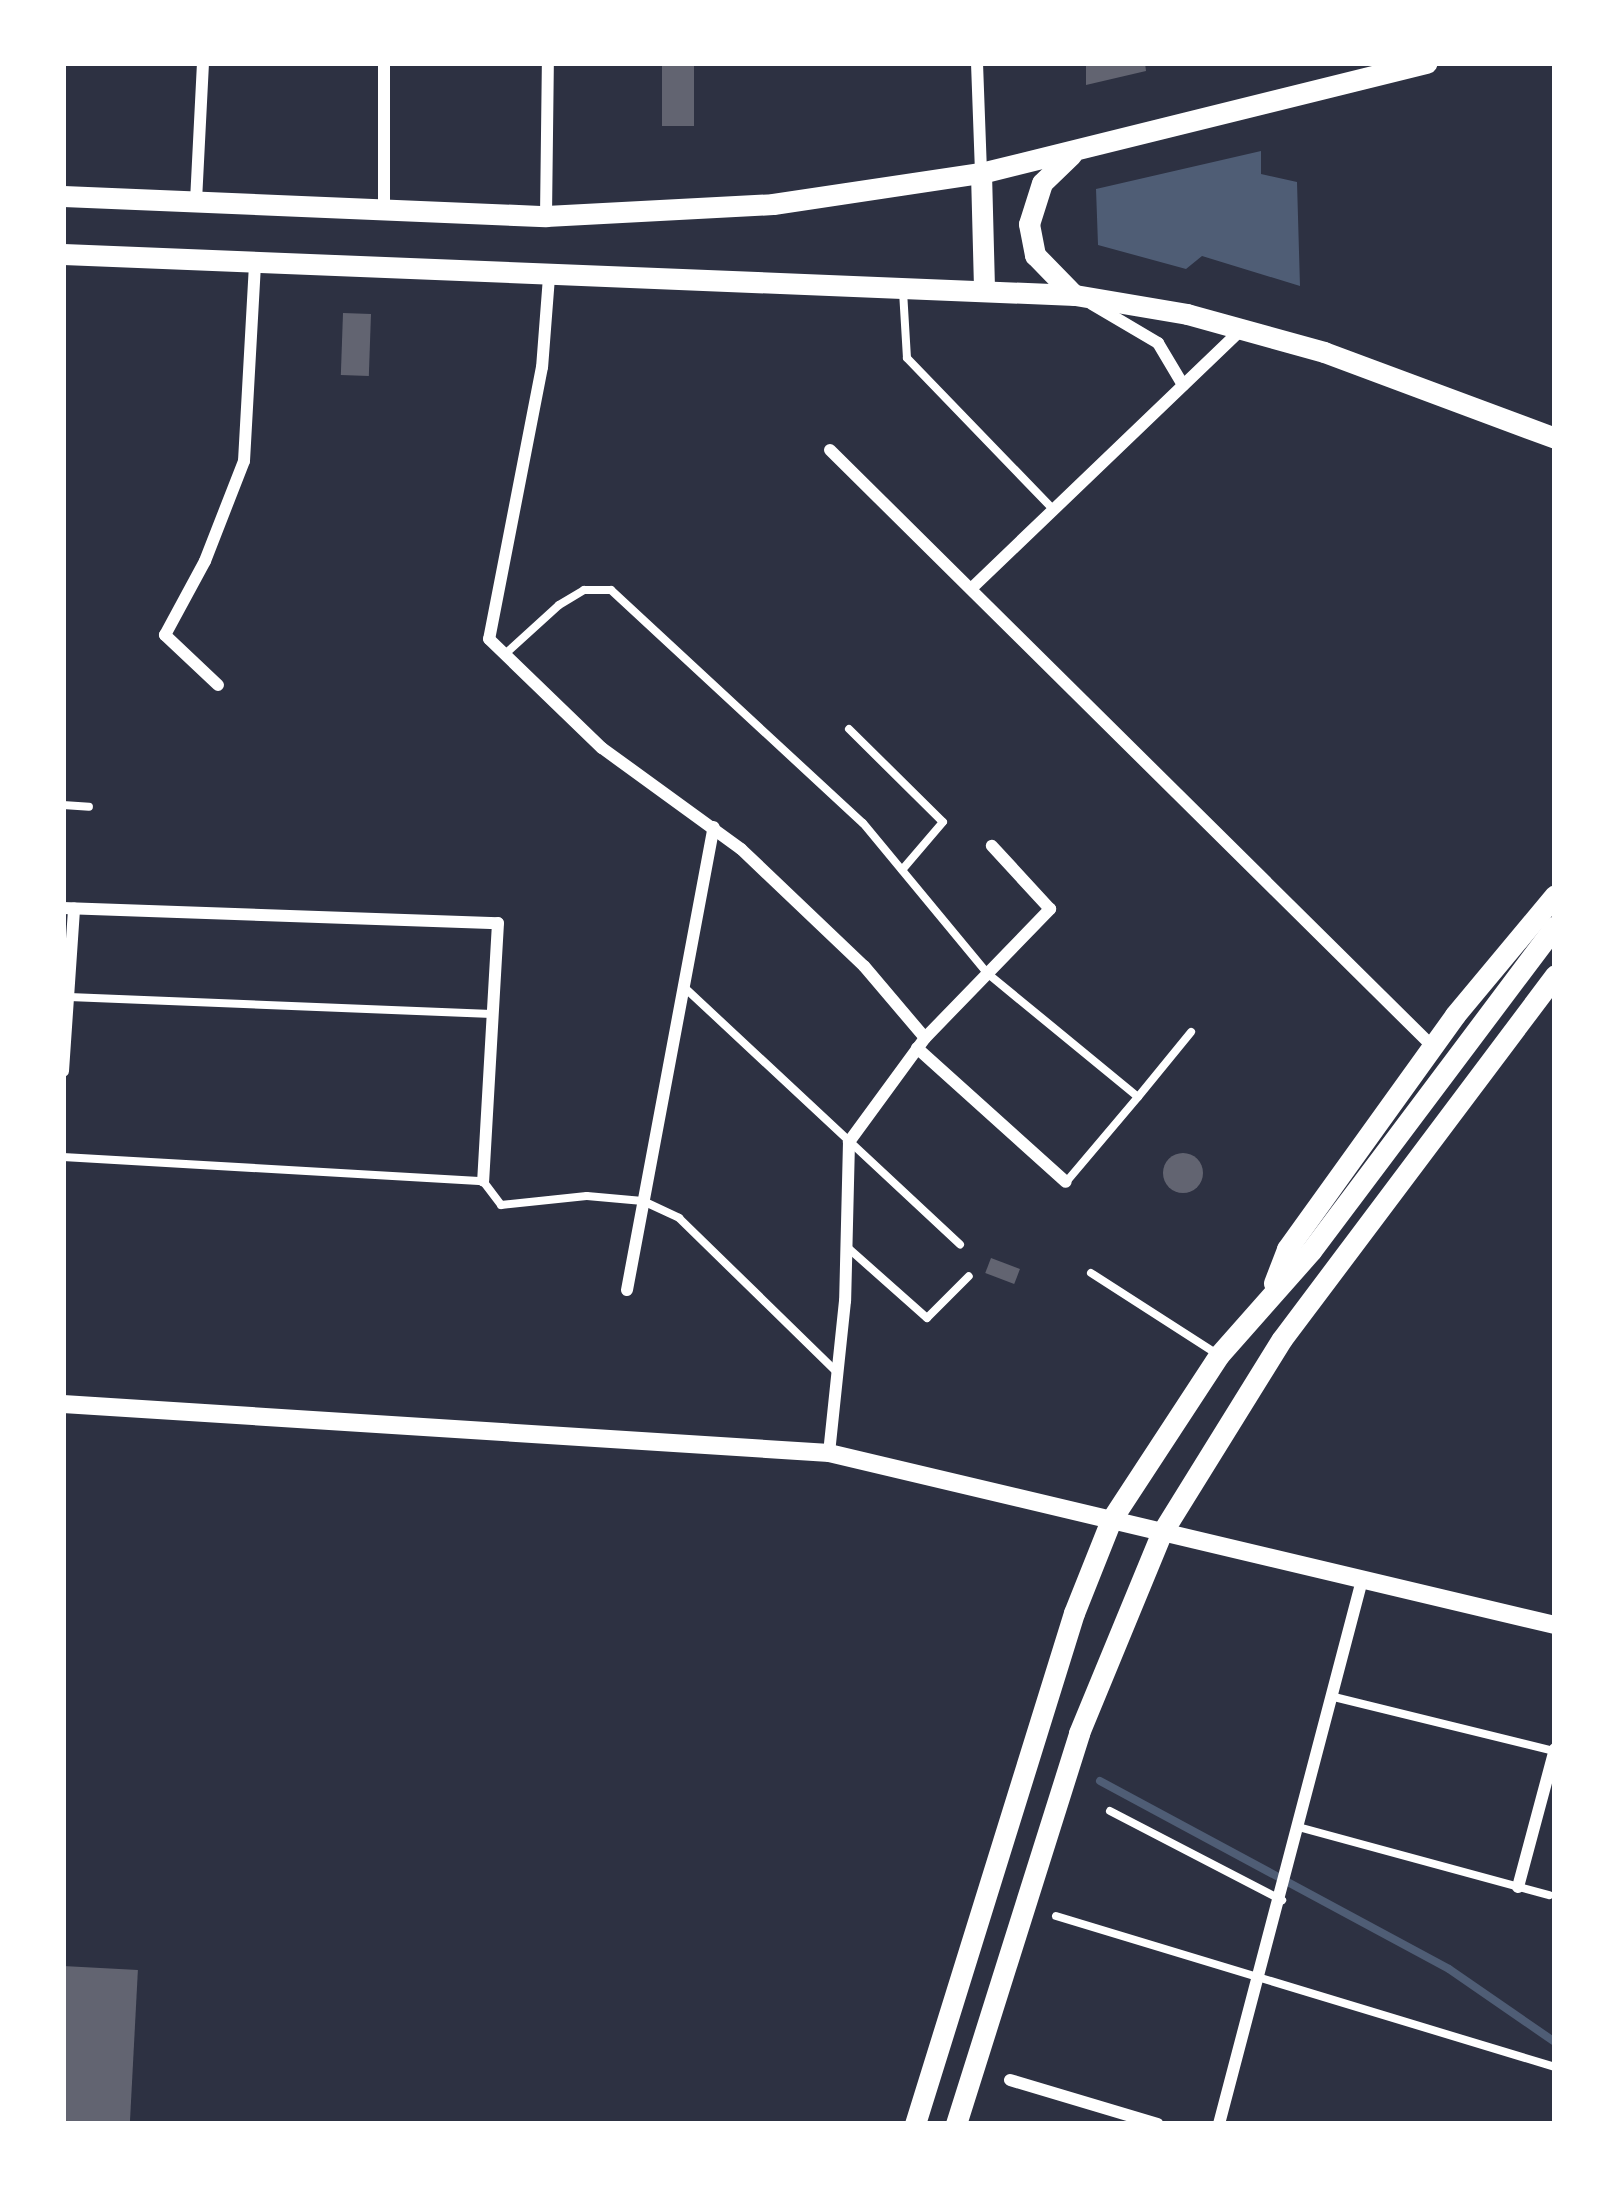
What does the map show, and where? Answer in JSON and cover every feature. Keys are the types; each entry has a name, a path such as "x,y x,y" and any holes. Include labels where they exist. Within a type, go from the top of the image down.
{"main road":[{"path":"63,196 546,216 731,208 981,173 1427,63"},
{"path":"1076,296 1043,267 1029,224 1042,183 1077,152"},
{"path":"981,173 984,291"},
{"path":"63,254 1076,296 1242,328 1555,438"},
{"path":"1267,1300 1287,1249 1433,1047 1555,895"},
{"path":"915,2124 1074,1613 1112,1520 1219,1355 1267,1300 1555,926"},
{"path":"956,2124 1079,1733 1161,1534 1282,1339 1555,975"},
{"path":"938,2045 976,2055"}],"street":[{"path":"196,201 203,63"},
{"path":"384,63 384,210"},
{"path":"546,216 548,63"},
{"path":"977,63 981,173"},
{"path":"218,685 165,635 206,561 244,460 255,264"},
{"path":"549,277 542,367 488,639 602,748 714,827 832,934 921,1043 1066,1182"},
{"path":"1076,296 1152,338 1184,385"},
{"path":"975,585 1242,328"},
{"path":"830,450 975,585 1433,1047"},
{"path":"627,1290 714,827"},
{"path":"829,1453 839,1374 849,1142 921,1043 1050,909 992,846"},
{"path":"63,1071 68,908 499,923 483,1180"},
{"path":"63,1404 829,1453 1555,1625"},
{"path":"1219,2124 1293,1866 1362,1580"},
{"path":"1518,1886 1555,1750"},
{"path":"1010,2080 1158,2124"}],"lane":[{"path":"903,289 907,358 1053,510"},
{"path":"503,656 559,604 584,590 611,590 862,823 987,974 1138,1097"},
{"path":"850,729 943,822 902,870"},
{"path":"63,805 89,807"},
{"path":"683,987 960,1244"},
{"path":"68,997 493,1014"},
{"path":"1066,1182 1191,1031"},
{"path":"63,1157 483,1180 501,1205 586,1196 643,1201 680,1219 839,1374"},
{"path":"846,1246 927,1318 969,1276"},
{"path":"1091,1273 1219,1355"},
{"path":"1334,1697 1555,1750"},
{"path":"1110,1811 1284,1900"},
{"path":"1302,1828 1549,1895"},
{"path":"1056,1916 1555,2067"}],"water":[{"path":"1261,151 1261,174 1297,182 1300,286 1202,256 1186,269 1098,245 1096,189"}],"building":[{"path":"662,63 694,63 694,126 662,126"},
{"path":"1086,63 1145,63 1146,71 1086,85"},
{"path":"343,313 371,314 369,376 341,375"},
{"path":"1183,1153 1197,1159 1203,1173 1197,1187 1183,1193 1169,1187 1163,1173 1169,1159"},
{"path":"991,1258 1020,1269 1014,1284 985,1273"},
{"path":"63,1966 138,1970 130,2124 63,2124"}],"waterway":[{"path":"1100,1781 1449,1969 1555,2042"}]}
